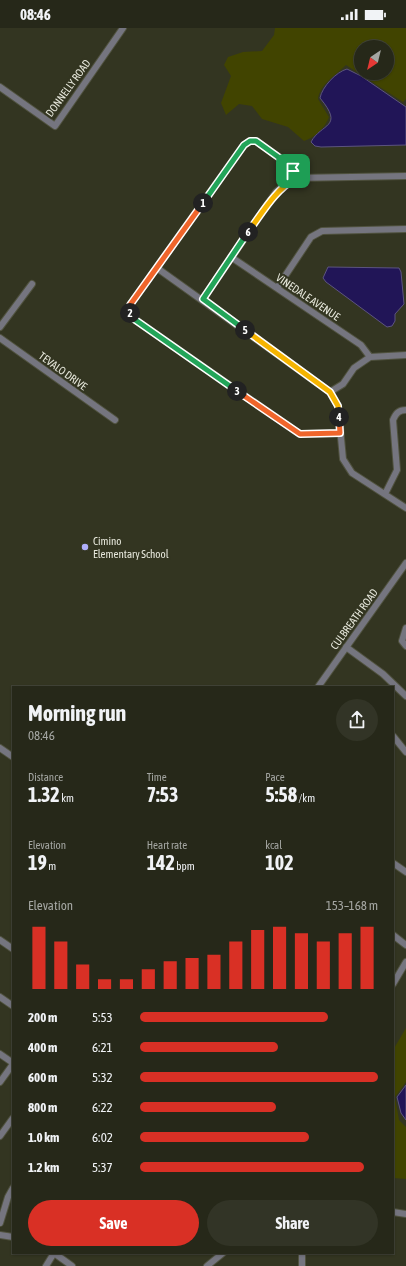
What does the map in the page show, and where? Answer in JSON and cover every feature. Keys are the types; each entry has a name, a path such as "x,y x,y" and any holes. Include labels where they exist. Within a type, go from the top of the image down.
{"street":[{"name":"DONNELLY ROAD","path":"0,87 55,126 123,28"},
{"path":"296,178 288,164 256,141 250,141 244,145 130,305 130,312 134,319 300,434 340,433"},
{"path":"203,299 276,192 284,185 296,178 406,176"},
{"path":"277,288 311,237 322,231 406,229"},
{"name":"VINEDALE AVENUE","path":"231,257 361,345 370,357"},
{"path":"157,268 203,299 330,392 338,406 343,459 352,473 406,508"},
{"path":"0,327 32,284"},
{"name":"TEVALO DRIVE","path":"0,338 115,420"},
{"path":"330,392 343,384 354,368 370,357 406,356"},
{"path":"385,494 397,470 393,420 395,414 401,410 406,410"},
{"name":"CULBREATH ROAD","path":"319,686 406,563"},
{"path":"406,628 402,641 406,646"},
{"path":"346,647 383,674 406,696"},
{"path":"394,738 406,752"},
{"path":"394,746 397,742"},
{"path":"0,748 12,756"},
{"path":"394,863 406,872"},
{"path":"394,936 406,945"},
{"path":"0,940 12,948"},
{"path":"394,982 406,962"},
{"path":"0,997 12,1005"},
{"path":"0,1054 12,1063"},
{"path":"0,1082 12,1065"},
{"path":"0,1136 12,1119"},
{"path":"0,1223 8,1197 12,1190"},
{"path":"394,1212 406,1214"},
{"path":"0,1235 12,1237"},
{"path":"46,1266 53,1254"},
{"path":"55,1254 72,1266"},
{"path":"207,1266 222,1254"},
{"path":"302,1254 302,1266"}],"shaded area":[{"path":"275,28 406,28 406,99 403,102 369,80 394,80 394,40 354,40 354,70 346,65 325,84 319,94 318,99 329,117 316,135 308,140 304,141 288,127 262,119 252,106 239,104 226,115 221,103 231,76 224,65 228,57 243,52 262,51 274,35"},
{"path":"347,69 354,72 354,80 367,80 406,107 406,145 321,147 315,146 311,142 315,136 329,124 331,120 331,115 320,98 321,94 334,77"},
{"path":"328,267 399,268 401,272 404,304 395,314 395,321 392,326 387,327 326,282 323,278"},
{"path":"406,1028 406,1082 395,1097 399,1120 406,1127 406,1179 394,1178 394,1048"},
{"path":"406,1085 406,1120 401,1113 397,1097"}],"place":[{"name":"Cimino Elementary School","path":"85,547"}],"route":[{"path":"250,141 256,141 288,164 293,171 296,178 276,192 203,299 330,392 338,406 340,433 300,434 134,319 130,312 130,305 244,145 250,141"}]}
